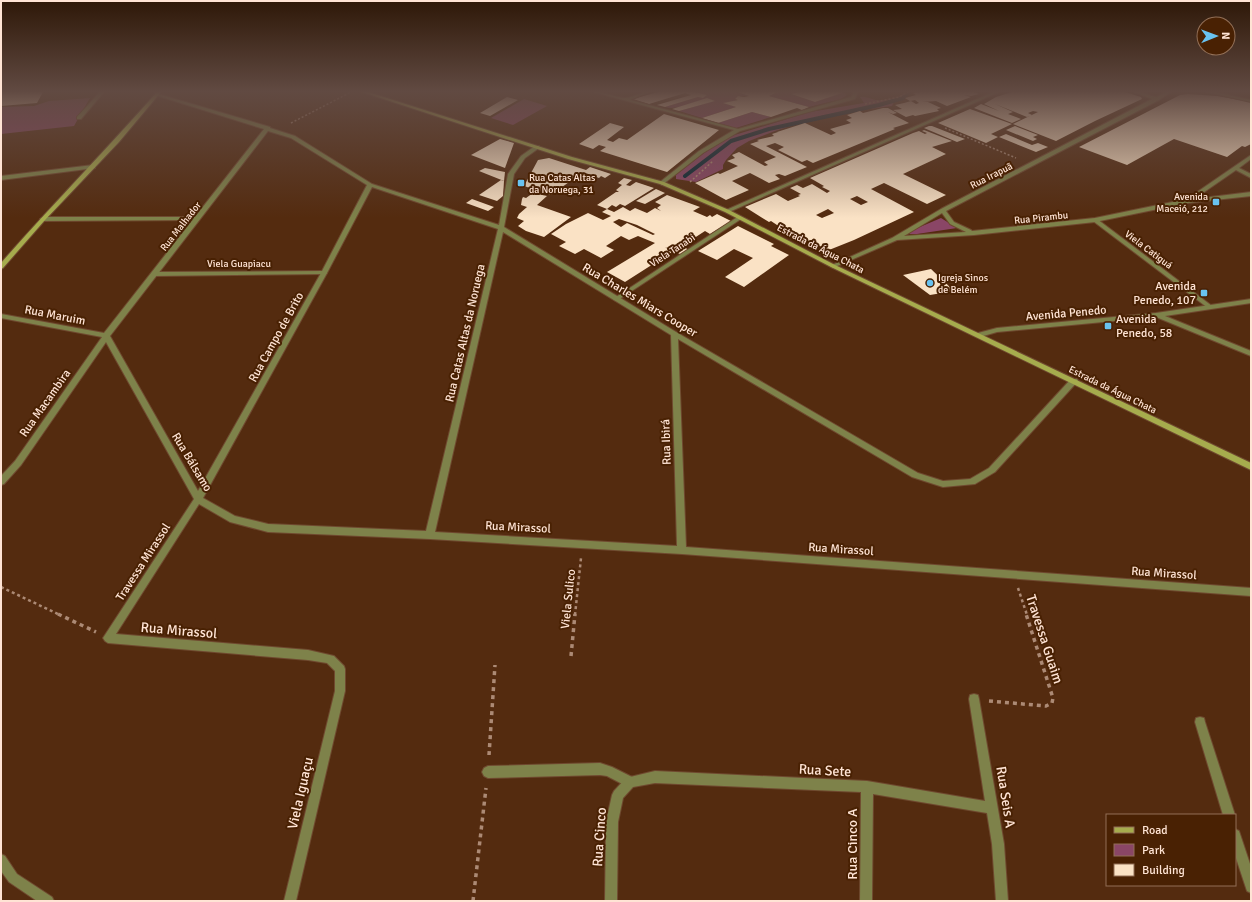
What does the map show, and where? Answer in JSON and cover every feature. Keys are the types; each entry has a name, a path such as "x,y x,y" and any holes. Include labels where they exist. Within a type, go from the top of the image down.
{"street":[{"path":"1,267 43,219 93,167 122,134"},
{"name":"Rua Malhador","path":"106,336 263,134"},
{"name":"Rua Charles Miars Cooper","path":"285,134 293,137 370,185 500,228 674,334 915,475 944,484 972,482 992,470 1074,381"},
{"name":"Estrada da Água Chata","path":"496,134 570,158 662,183 727,211 833,266 980,335 1251,467"},
{"path":"662,183 716,142 730,134"},
{"path":"727,211 902,134"},
{"name":"Rua Irapuã","path":"833,266 894,239 943,210 1088,134"},
{"name":"Rua Catas Altas da Noruega","path":"430,534 511,174 523,157 537,147"},
{"path":"1187,201 1251,156"},
{"path":"1,178 93,167"},
{"path":"1236,168 1251,176"},
{"name":"Rua Campo de Brito","path":"198,499 324,273 370,185"},
{"name":"Rua Pirambu","path":"894,239 974,233 1095,220 1187,201 1251,194"},
{"path":"943,210 952,223 960,229 974,233"},
{"name":"Viela Tanabi","path":"616,299 739,218"},
{"path":"43,219 197,219"},
{"name":"Viela Catiguá","path":"1095,220 1210,308"},
{"name":"Viela Guapiacu","path":"154,274 324,273"},
{"name":"Avenida Penedo","path":"980,335 997,330 1156,315 1251,301"},
{"path":"1156,315 1251,354"},
{"name":"Rua Maruim","path":"1,316 106,336"},
{"name":"Rua Ibirá","path":"674,334 682,550"},
{"name":"Rua Bálsamo","path":"106,336 198,499 233,519 268,528 430,534"},
{"name":"Rua Macambira","path":"1,482 18,463 106,336"},
{"name":"Travessa Mirassol","path":"108,638 198,499"},
{"name":"Rua Mirassol","path":"430,534 682,550 1251,592"},
{"name":"Rua Mirassol","path":"108,638 308,655 330,659 340,668 340,691"},
{"name":"Viela Iguaçu","path":"290,901 340,691"},
{"name":"Rua Seis A","path":"974,699 998,844 1002,901"},
{"path":"1200,722 1229,814"},
{"path":"488,772 600,769 608,771 630,782"},
{"name":"Rua Sete","path":"630,782 655,777 867,787 993,808"},
{"name":"Rua Cinco","path":"611,901 612,822 618,795 630,782"},
{"name":"Rua Cinco A","path":"866,901 867,787"},
{"path":"1236,838 1251,887"},
{"path":"1,860 13,878 48,901"}],"path":[{"path":"959,134 1031,164"},
{"name":"Viela Sulico","path":"571,656 582,544"},
{"name":"Travessa Guaim","path":"974,699 1046,706 1052,703 1053,698 1013,574"},
{"path":"1,587 108,638"}],"green space":[{"path":"738,134 767,134 749,141 737,148 726,160 723,165 723,169 696,182 676,179 676,175 704,153 728,137"},
{"path":"941,218 957,228 917,234 910,234 908,232"}],"building":[{"path":"594,134 615,134 607,140 613,142 619,138 627,140 635,134 714,134 667,172 600,151 606,147 599,145 593,149 579,144"},
{"path":"772,134 883,134 813,163 807,160 802,162 778,150 784,147 775,143 766,146 807,167 785,176 779,174 775,175 780,179 769,183 750,173 732,181 749,190 726,200 695,183 738,166 727,161 735,158 732,155 739,152 765,166 768,165 764,162 776,157 750,144 759,141 757,140 774,136"},
{"path":"910,134 934,134 952,141 932,147 946,154 903,174 946,195 927,204 884,183 871,189 914,212 829,250 789,233 745,207 776,194 788,201 800,196 798,195 801,194 790,188 797,185 803,188 812,184 827,193 830,191 810,178","holes":["857,196 868,202 861,205 850,199","828,209 834,213 822,218 816,215"]},
{"path":"938,134 953,134 965,139 957,142"},
{"path":"965,134 991,134 998,137 986,143"},
{"path":"1006,134 1032,145 1038,143 1048,147 1036,152 999,137"},
{"path":"1016,134 1038,135 1033,137 1037,139 1033,141"},
{"path":"1039,134 1069,134 1056,141"},
{"path":"1104,134 1251,134 1251,144 1245,147 1242,146 1227,157 1174,139 1127,165 1079,147"},
{"path":"500,139 514,143 505,168 471,155"},
{"path":"549,158 586,170 590,167 611,174 605,178 601,176 599,178 583,172 551,195 524,186 538,160"},
{"path":"485,168 505,172 504,181 479,171"},
{"path":"624,178 632,180 626,185 630,186 636,182 654,188 625,206 620,204 616,207 612,205 607,209 597,205 616,192 619,192 616,190 622,185 618,183"},
{"path":"501,180 504,181 503,196 497,201 479,195"},
{"path":"656,189 665,193 645,204 636,201"},
{"path":"533,193 547,196 537,205 571,217 544,237 526,231 518,226 524,221 517,218 519,214 527,207 521,205 522,199 523,197 526,198"},
{"path":"667,195 700,207 693,211 707,217 710,215 712,217 717,214 731,221 710,234 705,231 682,246 689,250 682,255 665,247 672,252 625,282 607,272 655,243 638,236 629,240 621,236 606,246 614,250 601,258 584,249 575,254 559,246 566,242 551,234 566,224 588,213 603,220 611,216 602,212 607,209 614,212 623,207 630,211 635,208 647,213 655,208 661,211 657,208 661,205 655,202","holes":["619,219 637,225 655,234 653,235 627,223 621,227 613,222"]},
{"path":"472,199 494,207 488,211 466,203"},
{"path":"738,226 774,244 771,246 789,255 744,287 725,277 753,258 734,249 717,260 698,251"},
{"name":"Igreja Sinos de Belém","path":"931,269 954,291 930,295 903,275"}],"waterway":[{"path":"685,176 731,141 753,134"}],"place":[{"name":"Rua Catas Altas da Noruega, 31","path":"521,183"},
{"name":"Avenida Maceió, 212","path":"1216,202"},
{"name":"Igreja Sinos de Belém","path":"930,283"},
{"name":"Avenida Penedo, 107","path":"1204,293"},
{"name":"Avenida Penedo, 58","path":"1108,326"}]}
